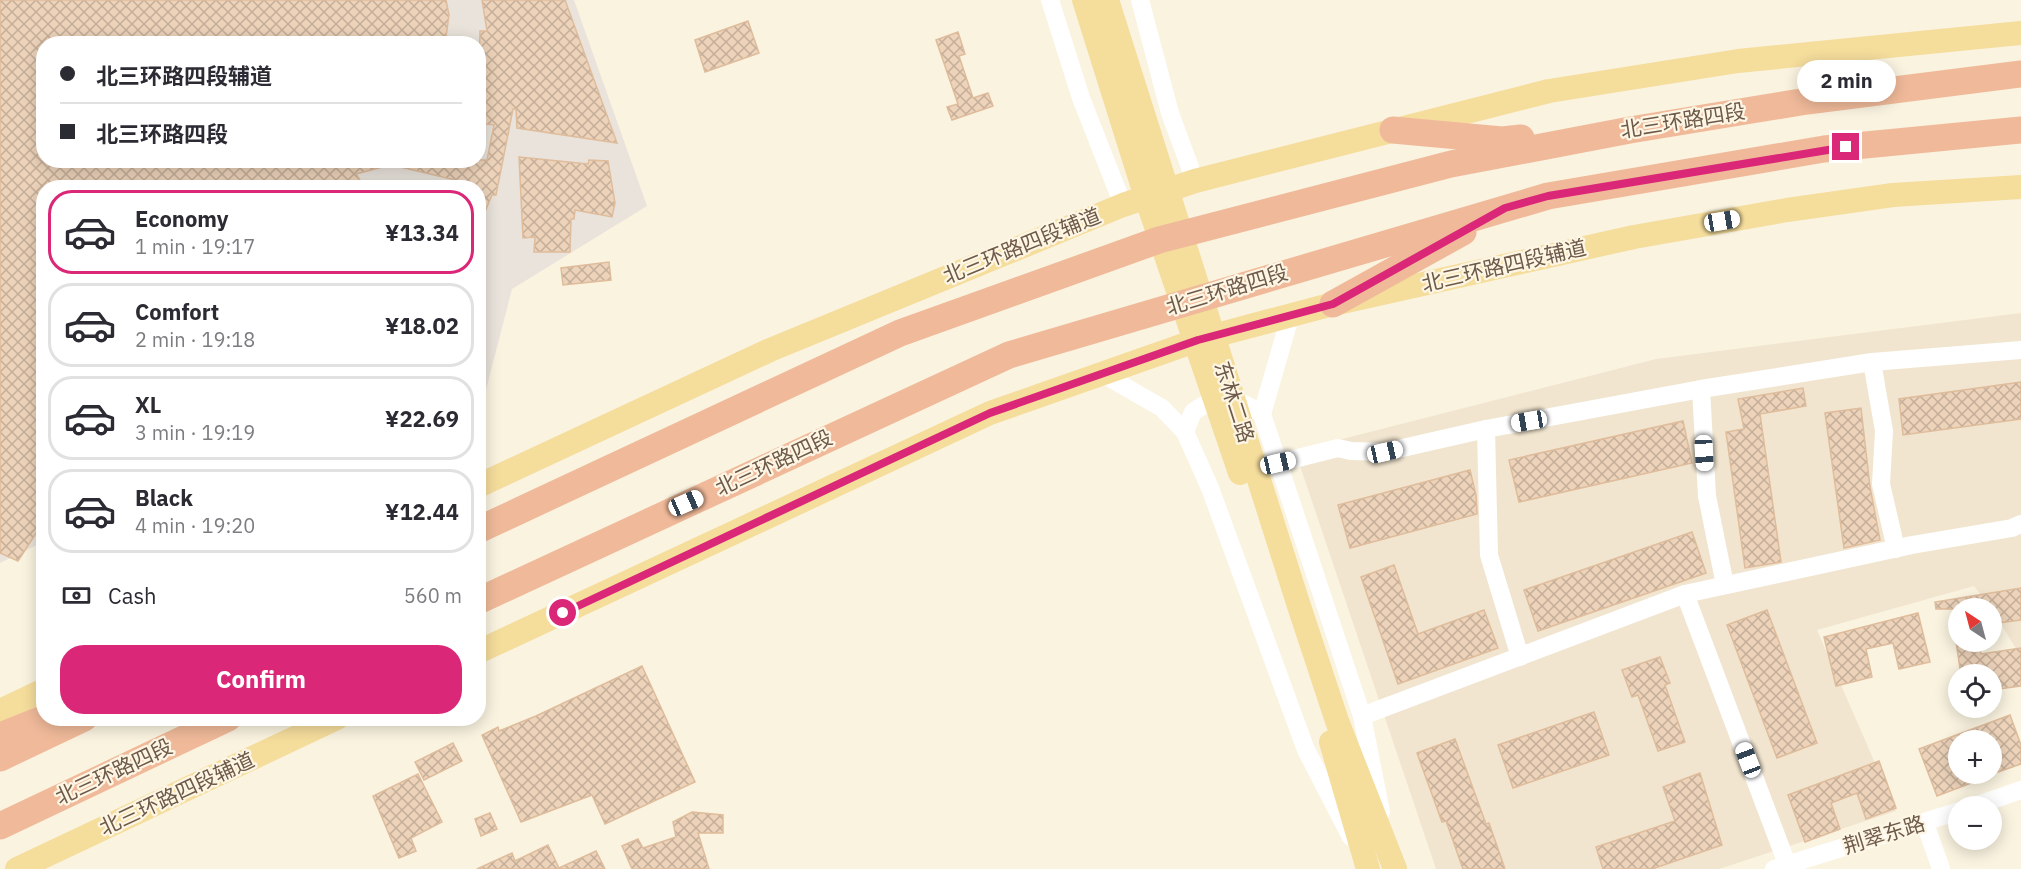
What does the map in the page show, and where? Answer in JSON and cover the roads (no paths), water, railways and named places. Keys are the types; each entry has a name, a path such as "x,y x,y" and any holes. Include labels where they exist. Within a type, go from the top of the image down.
{"highway":[{"name":"北三环路四段","path":"486,526 900,333 1159,240 1451,164 1630,130 1807,101 2021,74"},
{"path":"1393,130 1502,140 1630,130"},
{"name":"北三环路四段","path":"486,597 1009,355 1548,196 1824,149 2021,130"},
{"path":"1333,304 1505,208"},
{"path":"0,736 36,722"},
{"path":"0,758 67,726"},
{"name":"北三环路四段","path":"0,826 211,726"}],"main road":[{"name":"东林二路","path":"1084,0 1145,194 1292,605 1392,861"},
{"name":"东林二路","path":"1107,0 1292,605 1368,869"},
{"name":"北三环路四段辅道","path":"486,482 770,350 1123,205 1195,181 1549,91 1738,61 2021,33"},
{"name":"北三环路四段辅道","path":"486,648 990,413 1198,340 1333,304 1634,237 1787,210 1893,195 2021,188"},
{"path":"0,711 36,694"},
{"name":"北三环路四段辅道","path":"16,869 320,726"}],"street":[{"path":"1050,0 1081,98 1123,205"},
{"path":"1140,0 1170,112 1195,181"},
{"path":"1290,317 1262,414 1362,716 1392,861"},
{"path":"1278,463 1338,448 1351,451 1385,452 1486,429 1701,388 1872,362 2021,350"},
{"path":"1872,362 1884,432 1881,484 1896,549"},
{"path":"1101,373 1162,408 1185,432 1210,488 1306,750 1368,869"},
{"path":"1701,388 1707,496 1725,585"},
{"path":"1185,432 1193,412 1222,399 1236,399 1262,414"},
{"path":"1486,429 1489,555 1520,657"},
{"path":"1362,716 1685,594 1896,549 2013,528 2021,524"},
{"path":"1685,594 1780,867"},
{"path":"2002,797 2021,790"},
{"name":"荆翠东路","path":"1780,867 1948,816"},
{"path":"1925,823 1941,869"}]}
